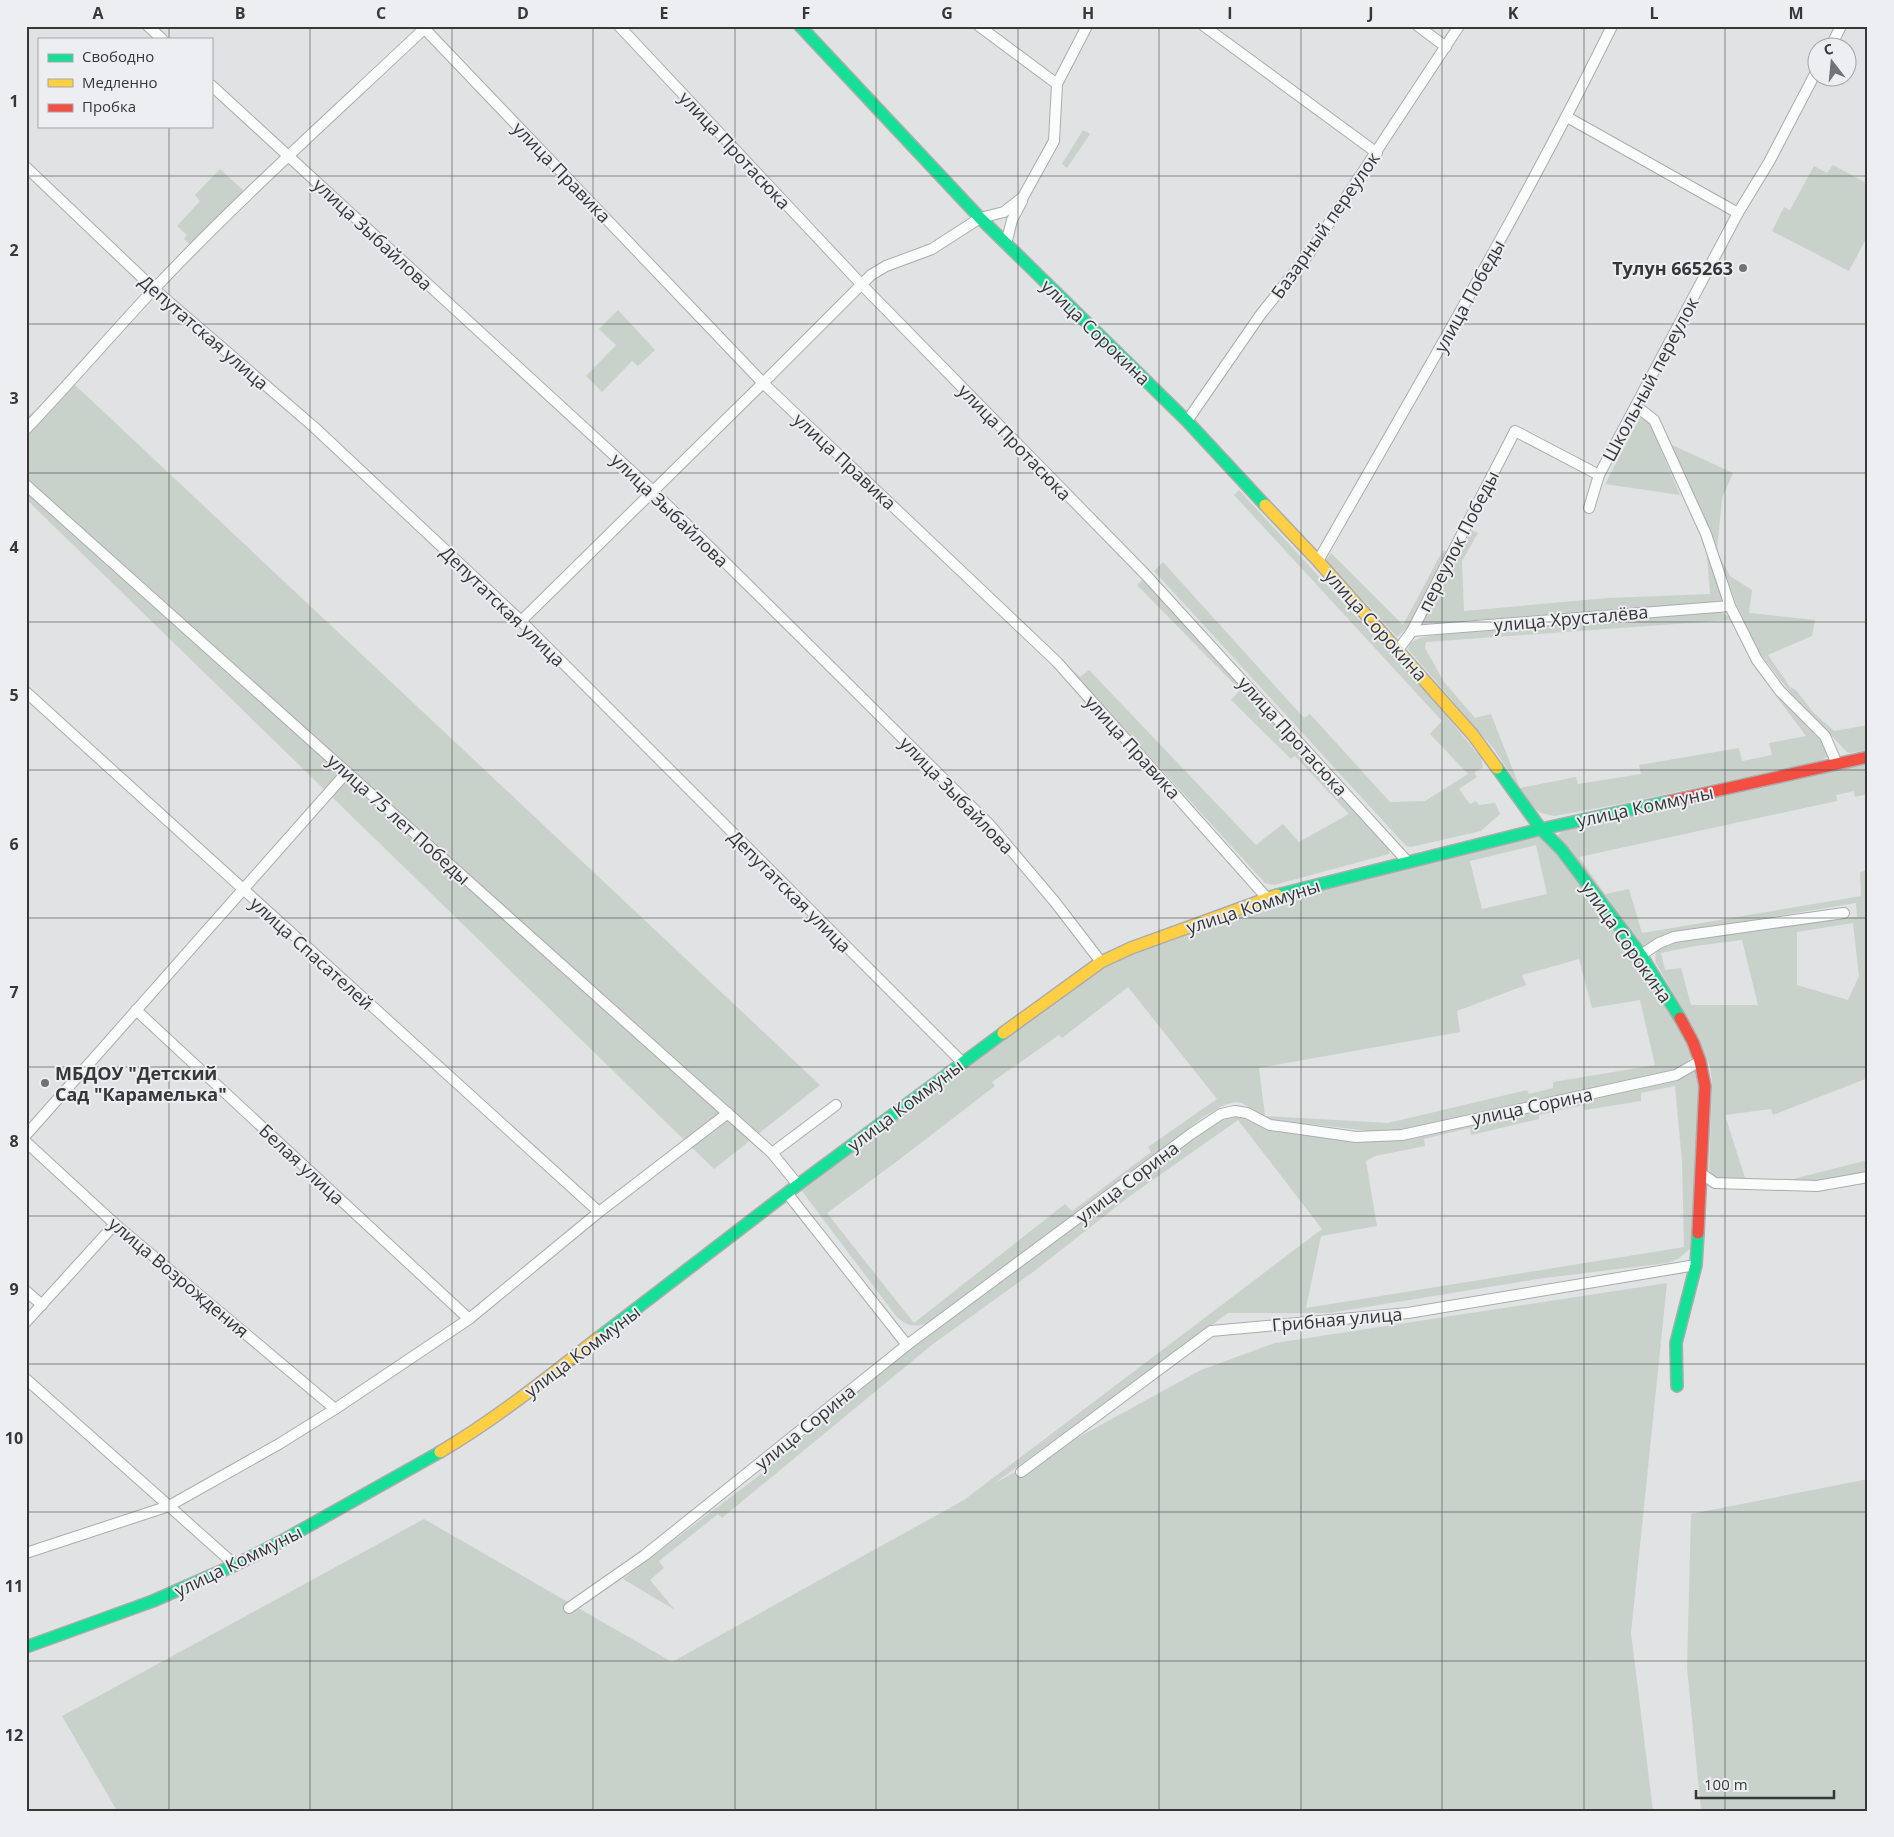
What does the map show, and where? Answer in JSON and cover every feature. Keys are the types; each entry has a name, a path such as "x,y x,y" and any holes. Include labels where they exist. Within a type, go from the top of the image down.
{"street":[{"path":"148,26 161,38"},
{"name":"улица Протасюка","path":"619,26 862,285 1145,574 1408,861"},
{"name":"улица Сорокина","path":"800,26 980,218 1187,420 1318,561 1473,735 1542,829 1561,849 1641,955 1687,1032 1700,1061 1706,1094 1696,1265 1676,1343 1677,1386"},
{"path":"979,26 1057,84"},
{"path":"1006,244 1012,220 1054,141 1057,84 1087,26"},
{"path":"1204,26 1377,153"},
{"path":"1418,26 1446,47"},
{"name":"Базарный переулок","path":"1187,420 1261,314 1308,255 1460,26"},
{"name":"улица Победы","path":"1318,561 1425,375 1567,117 1612,26"},
{"path":"1835,38 1841,26"},
{"path":"26,429 154,289 288,156 425,27"},
{"name":"улица Правика","path":"425,27 763,383 1057,662 1267,898"},
{"name":"улица Зыбайлова","path":"212,86 652,491 989,824 1055,902 1101,962"},
{"name":"Школьный переулок","path":"1589,508 1599,475 1738,213 1769,162 1808,88"},
{"path":"1567,117 1738,213"},
{"name":"Депутатская улица","path":"26,167 154,289 314,427 521,621 962,1062"},
{"path":"521,621 877,270 932,249 980,218 1004,212 1024,198"},
{"path":"1636,406 1654,420 1706,534 1730,606 1763,670 1780,691 1826,736 1838,764"},
{"name":"Школьный переулок","path":"1515,431 1599,475"},
{"name":"переулок Победы","path":"1398,650 1412,631 1515,431"},
{"name":"улица 75 лет Победы","path":"26,485 728,1113 772,1153 798,1185"},
{"name":"улица Хрусталёва","path":"1412,631 1730,606"},
{"name":"улица Спасателей","path":"26,692 599,1212"},
{"name":"улица Коммуны","path":"26,1646 153,1601 236,1565 466,1437 518,1400 962,1062 1101,962 1131,948 1267,898 1308,886 1542,829 1868,757"},
{"path":"26,1135 347,772"},
{"path":"1641,955 1659,943 1674,937 1844,913"},
{"name":"Белая улица","path":"136,1010 469,1319"},
{"name":"улица Сорина","path":"569,1608 645,1555 907,1345 1191,1134 1221,1114 1235,1110 1241,1111 1270,1125 1356,1137 1402,1135 1676,1075 1700,1061"},
{"path":"772,1153 836,1105"},
{"path":"26,1553 168,1506 279,1444 335,1409 469,1319 599,1212 728,1113"},
{"name":"улица Возрождения","path":"26,1142 115,1224 335,1409"},
{"path":"1702,1174 1715,1183 1818,1186 1868,1177"},
{"path":"787,1194 907,1345"},
{"path":"26,1322 115,1224"},
{"name":"Грибная улица","path":"1020,1472 1211,1331 1408,1312 1696,1265"},
{"path":"26,1291 42,1305"},
{"path":"26,1379 236,1565"}],"shaded area":[{"path":"1083,130 1090,134 1067,168 1062,164"},
{"path":"1833,165 1868,184 1868,235 1849,271 1772,231 1784,207 1790,210 1814,166 1827,173"},
{"path":"220,169 245,192 191,246 184,239 187,235 177,226 200,201 195,195"},
{"path":"618,310 655,350 638,366 632,361 602,392 586,376 616,345 599,329"},
{"path":"74,384 820,1085 714,1169 26,499 26,417"},
{"path":"1641,416 1647,417 1680,495 1605,484"},
{"path":"1670,444 1733,473 1722,498 1717,551 1730,576 1752,590 1749,613 1815,620 1812,636 1768,655 1790,687 1796,690 1813,712 1834,731 1868,725 1868,750 1847,752 1793,696 1758,651 1739,611 1713,541"},
{"path":"1239,490 1435,702 1481,758 1483,767 1474,773 1477,777 1459,789 1470,804 1476,801 1479,805 1495,803 1500,814 1481,831 1411,847 1406,846 1154,571 1163,562 1304,718 1310,714 1390,802 1425,801 1468,774 1430,734 1442,721 1234,495"},
{"path":"1471,530 1478,533 1462,561 1464,611 1608,598 1710,594 1706,544 1723,600 1718,602 1422,624"},
{"path":"1443,550 1450,553 1406,629 1397,637 1326,560 1331,553 1403,625"},
{"path":"1144,578 1389,842 1389,854 1274,885 1265,883 1062,660 1080,677 1089,670 1256,845 1283,824 1299,842 1349,814 1295,756 1291,759 1231,700 1240,690 1137,585"},
{"path":"1716,611 1729,616 1753,661 1822,738 1831,755 1820,761 1620,804 1554,816 1541,813 1532,806 1494,749 1408,649 1410,643 1420,638 1436,635","holes":["1731,620 1752,664 1806,736 1769,743 1772,755 1742,761 1739,748 1639,765 1641,774 1578,784 1576,777 1520,788 1491,714 1475,718 1444,682 1425,648 1426,642"]},
{"path":"1868,762 1868,794 1855,797 1854,791 1836,795 1837,801 1579,857 1605,894 1629,889 1642,933 1861,896 1860,872 1868,870 1868,1078 1773,1115 1771,1109 1725,1115 1746,1181 1721,1180 1709,1173 1712,1083 1710,1066 1687,1018 1656,963 1656,952 1669,942 1758,928 1857,917 1856,903 1675,933 1642,947 1558,836 1562,831","holes":["1853,923 1859,976 1848,1000 1797,985 1797,932","1742,940 1758,1005 1691,1005 1681,968 1665,970 1661,953 1695,946"]},
{"path":"1531,837 1541,837 1549,842 1645,973 1691,1050 1692,1056 1682,1066 1660,1075 1403,1130 1369,1131 1268,1119 1242,1103 1235,1102 1224,1105 1203,1117 1157,1154 930,1323 912,1325 900,1320 802,1191 1081,982 1112,962 1268,902","holes":["1536,845 1547,894 1482,909 1470,861","1579,959 1592,1008 1640,1000 1655,1065 1553,1082 1553,1088 1529,1094 1527,1090 1388,1123 1265,1116 1259,1068 1460,1032 1457,1011 1526,985 1522,975","1128,987 1217,1099 1148,1147 1151,1152 1072,1211 1065,1204 914,1323 827,1213 995,1086 992,1082 1059,1035 1062,1038"]},
{"path":"1695,1067 1702,1074 1690,1249 1679,1258 1668,1263 1544,1278 1329,1313 1228,1313 995,1483 1201,1370 1275,1343 1667,1283 1631,1633 1653,1811 117,1811 62,1716 424,1519 672,1662 964,1500 1322,1229 1238,1120 1130,1196 1033,1272 933,1344 722,1518 718,1514 659,1561 664,1568 650,1580 675,1610 623,1579 757,1477 870,1380 969,1304 1219,1120 1228,1115 1246,1114 1271,1131 1365,1141 1392,1141 1423,1136 1556,1105","holes":["1675,1086 1682,1162 1684,1247 1306,1308 1321,1236 1377,1226 1366,1161 1375,1156 1425,1146 1424,1139 1470,1128 1471,1135 1539,1119 1539,1115 1583,1105 1585,1110 1641,1101 1641,1093"]},
{"path":"1868,1160 1868,1171 1812,1181 1778,1180 1793,1179"},
{"path":"1868,1479 1868,1811 1701,1811 1687,1668 1691,1514"}],"traffic: fast":[{"path":"800,26 980,218 1187,421 1265,505"},
{"path":"1497,768 1541,829 1561,849 1641,955 1680,1018"},
{"path":"1277,895 1541,829 1670,801"},
{"path":"598,1338 787,1193 1003,1033"},
{"path":"1677,1386 1676,1343 1696,1265 1698,1233"},
{"path":"26,1647 153,1601 235,1565 280,1542 440,1452"}],"traffic: slow":[{"path":"1265,505 1318,561 1473,735 1497,768"},
{"path":"1003,1033 1101,962 1131,948 1277,895"},
{"path":"440,1452 501,1412 598,1338"}],"traffic: jam":[{"path":"1670,801 1868,757"},
{"path":"1680,1018 1693,1042 1700,1061 1705,1086 1698,1233"}],"place":[{"name":"Тулун 665263","path":"1743,268"},
{"name":"МБДОУ \"Детский Сад \"Карамелька\"","path":"45,1083"}]}
